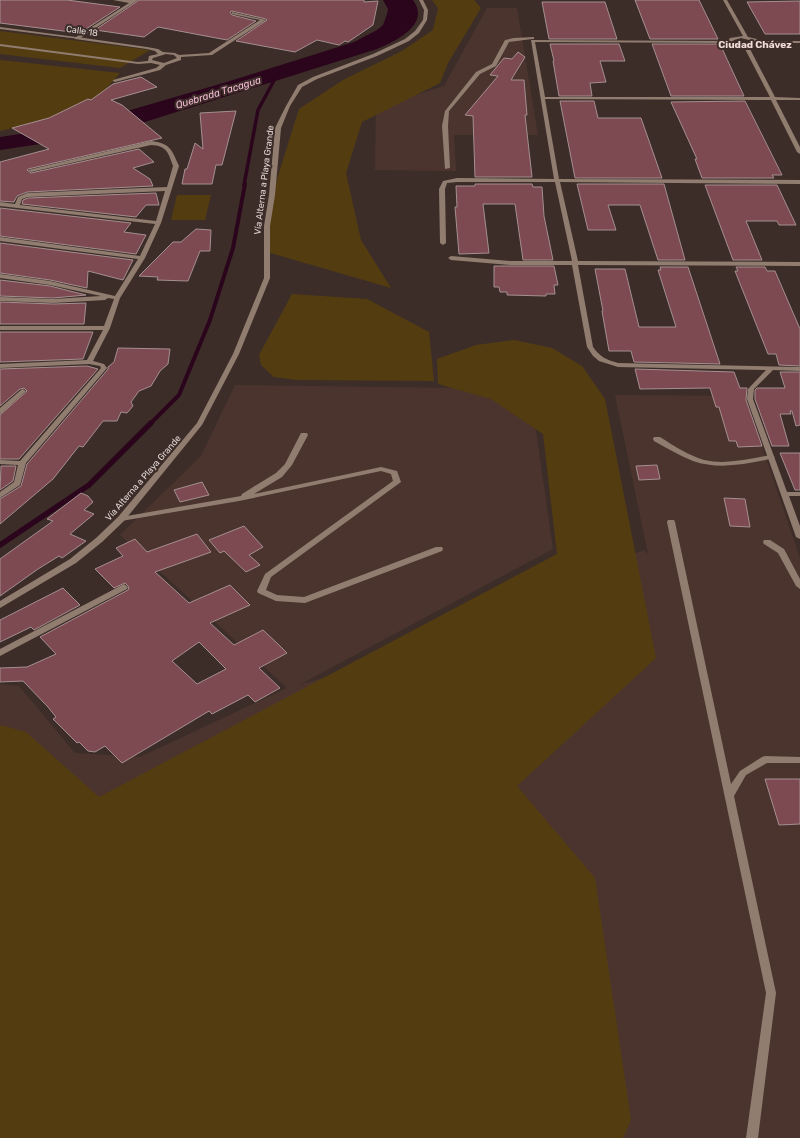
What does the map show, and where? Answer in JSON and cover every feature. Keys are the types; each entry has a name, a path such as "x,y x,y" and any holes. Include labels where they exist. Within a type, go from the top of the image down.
{"street":[{"path":"115,0 134,1"},
{"name":"Vía Alterna a Playa Grande","path":"0,605 73,561 98,540 121,519 200,424 236,354 266,278 266,226 272,195 278,128 288,106 300,86 315,78 375,55 407,40 417,32 425,20 426,10 421,0"},
{"path":"725,0 746,38"},
{"path":"77,38 134,1"},
{"name":"Calle 18","path":"0,28 147,48 156,50 162,54 178,56 210,54 264,20 234,13"},
{"path":"447,168 445,126 447,111 478,73 494,64 507,41 532,38"},
{"path":"730,42 730,40 736,38 746,38 758,42 800,42"},
{"path":"758,42 756,46 747,48 735,46 730,42 533,41 557,181 575,263 590,347 595,356 604,362 618,365 800,369"},
{"path":"0,45 127,61 166,64"},
{"path":"747,48 800,152"},
{"path":"152,62 150,59 151,57 162,54"},
{"path":"116,81 158,69 166,64 177,61 178,56"},
{"path":"543,98 800,99"},
{"path":"31,170 151,143 161,143 168,147 176,166 158,223 142,258 117,298 107,328 89,362"},
{"path":"442,243 442,189 445,182 457,180 800,182"},
{"path":"17,206 20,198 27,196 168,189"},
{"path":"0,204 158,223"},
{"path":"0,239 142,258"},
{"path":"451,258 510,263 800,264"},
{"path":"0,276 50,283 117,298"},
{"path":"0,299 53,301 117,298"},
{"path":"0,328 107,328"},
{"path":"0,366 89,362 102,365 104,368 22,464 16,483 0,496"},
{"path":"771,369 751,389 750,399 800,537"},
{"path":"0,412 23,390"},
{"path":"239,499 279,475 288,465 304,435"},
{"path":"657,439 688,456 709,464 739,464 771,456"},
{"path":"0,462 22,464"},
{"path":"121,519 239,499 381,469 394,473 397,482 268,576 261,590 276,598 305,600 439,549"},
{"path":"785,494 800,494"},
{"path":"671,522 771,993 752,1138"},
{"path":"767,542 781,551 800,586"},
{"path":"0,653 124,587"},
{"path":"729,796 743,773 765,759 800,760"}],"shaded area":[{"path":"432,0 474,0 481,8 448,63 440,83 362,122 346,173 361,240 391,288 267,252 272,195 299,109 343,80 402,51 433,30 438,8"},
{"path":"487,8 517,8 538,135 454,135 456,171 375,170 376,108 444,86"},
{"path":"0,31 150,50 120,68 0,54"},
{"path":"0,60 120,73 94,103 52,119 0,131"},
{"path":"177,195 211,195 205,220 171,220"},
{"path":"292,294 367,299 429,332 434,381 297,380 274,377 261,365 259,355"},
{"path":"514,340 552,348 582,366 605,399 656,658 517,786 595,878 631,1120 623,1138 0,1138 0,725 26,732 99,797 557,554 543,434 491,399 438,384 437,359 476,345"},
{"path":"235,385 530,389 553,549 299,685 391,658 644,550 648,554 615,395 745,396 800,558 800,1138 0,1138 0,684 19,686 75,753 140,757 287,688 120,535 201,456"}],"water":[{"name":"Quebrada Tacagua","path":"383,0 413,0 417,9 418,17 415,24 409,30 393,41 377,49 113,132 0,150 0,137 79,125 230,81 354,42 377,30 383,25 388,9"}],"building":[{"path":"0,0 67,0 120,7 86,29 77,28 71,32 0,23"},
{"path":"139,0 378,1 373,25 348,42 345,41 339,45 317,40 295,52 236,41 267,20 232,11 230,12 232,15 256,21 227,40 158,27 144,37 95,30"},
{"path":"635,0 699,0 718,39 650,39"},
{"path":"800,1 800,34 765,34 747,2"},
{"path":"542,2 605,2 617,39 549,39"},
{"path":"550,44 619,44 625,61 600,61 606,82 590,83 592,96 559,96"},
{"path":"652,44 720,44 744,96 671,96"},
{"path":"518,52 525,57 511,80 524,80 527,115 525,115 532,177 475,177 473,116 465,115 498,76 490,75 504,58 512,59"},
{"path":"141,77 157,87 111,100 122,105 162,138 27,170 31,173 139,149 154,162 133,168 150,179 153,186 27,192 17,196 14,202 0,201 0,162 49,149 12,128 49,118 88,99 91,100 113,84"},
{"path":"560,101 594,101 598,118 641,118 662,178 575,178"},
{"path":"745,101 782,175 772,175 774,178 702,178 695,159 697,159 671,102"},
{"path":"236,111 222,165 216,165 212,184 182,184 185,169 187,169 195,143 203,149 200,113"},
{"path":"475,184 532,184 533,187 542,187 544,216 553,260 523,260 515,204 483,204 489,253 459,254 455,207 457,207 456,186 475,186"},
{"path":"577,184 664,184 685,260 658,260 640,205 608,205 616,230 588,230"},
{"path":"705,185 777,185 796,225 779,225 777,221 746,221 762,260 733,260"},
{"path":"156,193 159,205 146,205 136,217 22,204 23,200 28,198"},
{"path":"0,208 131,223 124,232 146,235 136,254 0,236"},
{"path":"196,229 211,230 210,251 200,251 188,281 157,280 158,277 139,276 173,242 181,242"},
{"path":"0,243 133,260 123,280 88,271 87,288 50,280 0,273"},
{"path":"494,266 554,266 558,285 554,285 555,294 546,294 546,296 507,295 507,292 500,292 499,287 494,287"},
{"path":"660,267 688,267 720,364 634,362 631,351 609,351 595,269 625,269 639,327 676,327 658,270 661,270"},
{"path":"736,267 765,267 767,271 775,271 800,329 800,366 779,365 776,354 768,354 735,271 738,271"},
{"path":"0,280 50,286 86,295 53,298 0,296"},
{"path":"0,302 53,304 86,303 84,324 0,324"},
{"path":"0,332 93,332 83,359 0,362"},
{"path":"118,348 170,349 168,364 160,371 151,386 139,391 131,402 133,406 127,413 121,412 117,421 103,421 83,447 79,446 53,479 0,524 0,499 21,486 27,464 108,369 108,367 114,362"},
{"path":"87,366 98,369 19,459 0,459 0,415 27,391 24,388 20,389 0,406 0,369"},
{"path":"635,369 734,372 740,388 747,388 746,400 762,446 738,447 736,441 729,441 719,407 716,407 710,388 640,389"},
{"path":"780,372 800,372 800,425 796,426 792,411 790,411 791,414 780,414 789,446 772,446 755,399 755,390 757,388 785,388"},
{"path":"780,453 800,453 800,490 795,490"},
{"path":"657,465 660,479 639,480 636,466"},
{"path":"1,466 16,466 13,481 0,490"},
{"path":"202,482 209,495 180,502 174,490"},
{"path":"81,493 88,496 93,502 84,510 94,514 70,534 86,541 62,558 59,556 38,569 0,596 0,559 53,521 47,519"},
{"path":"724,498 745,499 750,527 730,526"},
{"path":"244,526 263,547 249,555 260,565 246,572 224,551 220,553 209,540"},
{"path":"197,534 211,552 155,572 189,603 230,585 250,605 210,623 234,645 263,630 287,653 259,668 280,688 255,702 248,695 212,714 209,711 122,763 105,746 95,752 88,751 79,742 77,743 53,719 56,717 23,681 0,682 0,668 27,667 56,654 40,637 128,590 129,587 125,583 114,588 95,569 123,556 116,548 135,539 147,552","holes":["199,642 226,669 197,684 172,661"]},
{"path":"63,588 80,605 34,630 31,627 0,642 0,620"},
{"path":"765,779 800,779 800,824 779,825"}],"waterway":[{"path":"244,185 258,110 277,75"},
{"path":"0,545 89,485 179,395 210,320 233,248 245,184"}],"district":[{"name":"Ciudad Chávez","path":"755,44"}]}
